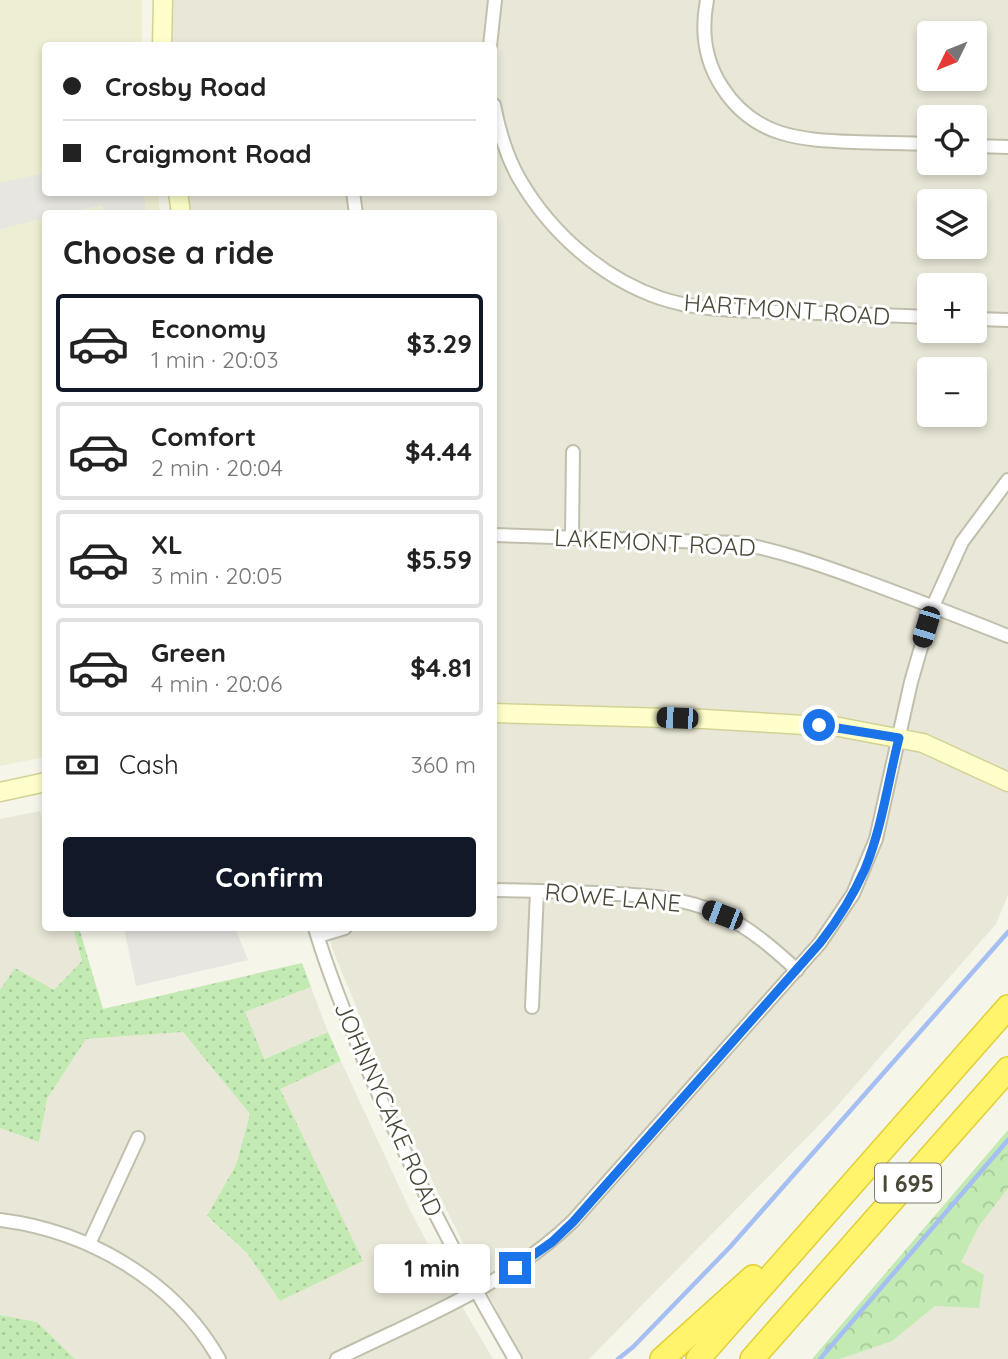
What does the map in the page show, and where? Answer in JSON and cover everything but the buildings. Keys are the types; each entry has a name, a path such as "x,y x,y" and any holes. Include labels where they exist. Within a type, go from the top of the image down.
{"highway":[{"name":"I 695","path":"698,1359 1008,1007"},
{"name":"I 695","path":"752,1359 1008,1069"},
{"path":"662,1359 843,1194"},
{"path":"763,1359 808,1296"}],"main road":[{"path":"162,42 163,0"},
{"path":"497,713 779,722 839,727 923,743 1008,782"},
{"path":"0,792 42,783"}],"street":[{"path":"490,42 495,0"},
{"path":"707,0 703,26 709,63 727,96 757,123 790,137 813,141 917,144"},
{"name":"HARTMONT ROAD","path":"497,116 508,154 538,206 585,256 635,287 661,298 724,310 917,317"},
{"path":"987,146 1008,147"},
{"path":"987,319 1008,320"},
{"path":"572,537 573,452"},
{"path":"337,1359 476,1292 527,1261 573,1222 797,970 838,919 865,868 876,839 914,671 933,606 962,542 1008,480"},
{"name":"LAKEMONT ROAD","path":"497,535 738,543 764,548 796,556 1008,636"},
{"name":"ROWE LANE","path":"497,890 650,895 697,905 722,915 766,942 797,970"},
{"path":"532,1007 537,891"},
{"name":"JOHNNYCAKE ROAD","path":"316,932 338,997 427,1201 515,1359"},
{"path":"89,1244 138,1138"},
{"path":"0,1220 34,1226 89,1244 123,1261 177,1305 219,1359"}],"shaded area":[{"path":"0,0 142,0 142,42 42,42 42,196 158,196 160,210 42,210 42,758 0,766"},
{"path":"172,0 1008,0 1008,895 996,924 831,1113 589,1359 521,1359 397,1106 332,948 328,931 497,931 497,210 191,210 189,196 497,196 497,42 172,42 170,11"},
{"path":"42,174 42,196 144,196 146,210 103,210 102,205 80,210 42,210 42,219 0,229 0,183"},
{"path":"40,811 42,931 74,931 82,961 54,991 15,968 0,990 0,819"},
{"path":"125,931 236,931 248,960 136,986"},
{"path":"311,987 328,1032 263,1059 245,1012"},
{"path":"183,1032 250,1114 236,1165 207,1217 247,1253 280,1301 362,1261 279,1088 341,1061 410,1210 447,1281 493,1359 75,1359 37,1322 0,1315 0,1128 39,1141 47,1099 86,1039"},
{"path":"1008,1160 1008,1359 842,1359 911,1270"}],"green space":[{"path":"74,931 80,931 103,1009 302,963 311,987 245,1012 264,1059 328,1032 341,1061 280,1089 363,1261 280,1301 247,1253 207,1216 236,1165 250,1114 183,1032 86,1039 47,1099 39,1142 0,1128 0,990 15,968 54,990 82,961"},
{"path":"1008,1130 1008,1188 979,1226 961,1262 984,1275 979,1308 935,1306 892,1341 840,1359 812,1359"},
{"path":"0,1315 37,1322 75,1359 0,1359"}],"waterway":[{"path":"618,1359 633,1347 730,1247 1008,932"},
{"path":"820,1359 1008,1140"}],"route":[{"path":"515,1268 552,1242 573,1222 820,943 853,894 876,839 899,738 819,725"}]}
